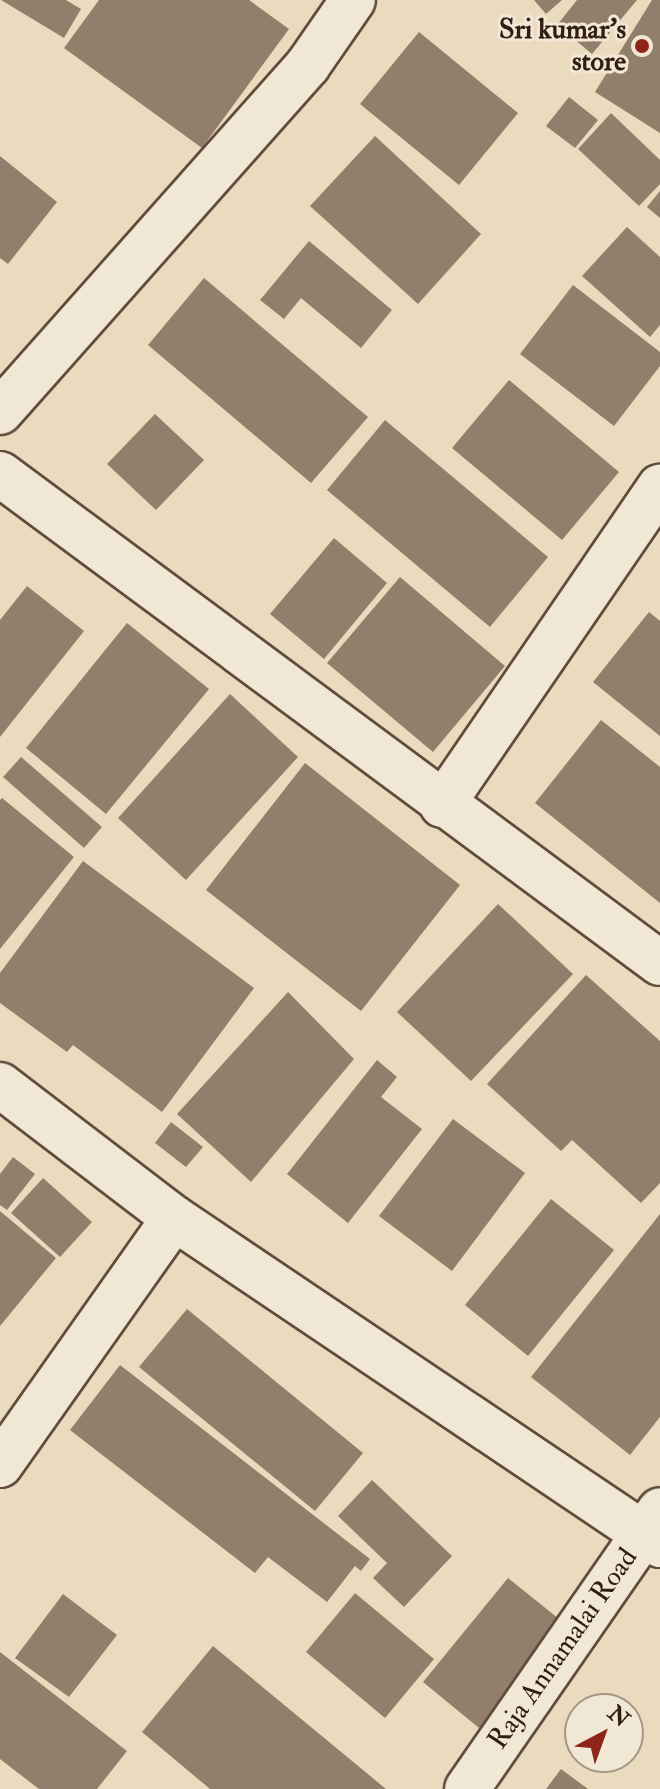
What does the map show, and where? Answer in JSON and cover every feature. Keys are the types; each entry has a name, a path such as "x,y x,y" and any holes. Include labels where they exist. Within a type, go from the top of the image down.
{"street":[{"path":"0,412 308,65 353,0"},
{"path":"0,474 442,805 660,963"},
{"path":"442,805 660,487"},
{"path":"0,1085 174,1218 655,1529"},
{"path":"0,1465 174,1218"},
{"name":"Raja Annamalai Road","path":"467,1789 655,1529"}],"building":[{"path":"1,0 66,0 81,9 64,38"},
{"path":"99,0 249,0 289,29 202,148 64,48"},
{"path":"534,0 562,0 546,14"},
{"path":"577,0 637,0 592,54 557,25"},
{"name":"Sri kumar's store","path":"652,0 660,0 660,133 595,92"},
{"path":"419,32 518,113 459,185 360,104"},
{"path":"569,97 598,120 575,148 546,126"},
{"path":"611,113 660,160 660,184 639,206 578,149"},
{"path":"375,136 481,234 418,304 310,206"},
{"path":"0,156 57,202 8,264 0,258"},
{"path":"660,191 660,218 647,207"},
{"path":"627,227 660,257 660,325 650,337 582,276"},
{"path":"309,241 392,310 361,348 301,298 284,319 260,300"},
{"path":"204,278 368,417 311,483 148,345"},
{"path":"573,285 660,352 660,366 614,426 520,354"},
{"path":"509,380 619,472 562,540 452,448"},
{"path":"155,414 204,460 156,510 107,464"},
{"path":"385,420 548,557 490,627 327,490"},
{"path":"334,538 387,583 324,659 270,614"},
{"path":"400,577 505,666 433,752 327,663"},
{"path":"27,586 84,631 0,737 0,620"},
{"path":"649,612 660,621 660,736 593,682"},
{"path":"127,623 209,689 106,814 26,748"},
{"path":"230,694 298,757 186,880 118,818"},
{"path":"601,720 660,767 660,903 535,803"},
{"path":"21,757 102,827 84,848 3,777"},
{"path":"305,763 460,885 361,1011 206,890"},
{"path":"2,798 74,857 0,949 0,800"},
{"path":"83,861 254,988 162,1112 73,1045 67,1052 0,1003 0,973"},
{"path":"498,904 573,974 471,1081 397,1012"},
{"path":"586,975 660,1041 660,1183 641,1203 572,1140 561,1151 487,1084"},
{"path":"288,992 354,1059 251,1182 177,1114"},
{"path":"377,1060 397,1077 381,1097 422,1129 348,1223 287,1174"},
{"path":"453,1119 525,1173 452,1271 379,1216"},
{"path":"171,1122 203,1147 186,1167 155,1143"},
{"path":"13,1157 35,1174 7,1210 0,1205 0,1174"},
{"path":"43,1178 92,1222 60,1257 11,1213"},
{"path":"551,1199 614,1250 528,1356 465,1305"},
{"path":"0,1211 56,1258 0,1326"},
{"path":"660,1214 660,1417 630,1455 531,1377"},
{"path":"187,1309 363,1453 315,1511 139,1367"},
{"path":"120,1365 370,1559 361,1571 355,1566 327,1602 268,1557 255,1573 70,1430"},
{"path":"372,1480 452,1556 404,1607 373,1578 387,1563 338,1516"},
{"path":"508,1578 564,1623 479,1728 423,1682"},
{"path":"355,1593 434,1659 385,1718 306,1652"},
{"path":"63,1594 117,1635 69,1697 15,1658"},
{"path":"213,1646 386,1789 210,1789 142,1732"},
{"path":"0,1652 127,1751 97,1789 39,1789 0,1759"},
{"path":"561,1769 588,1789 546,1789"}],"place":[{"name":"Sri kumar's store","path":"642,46"}]}
